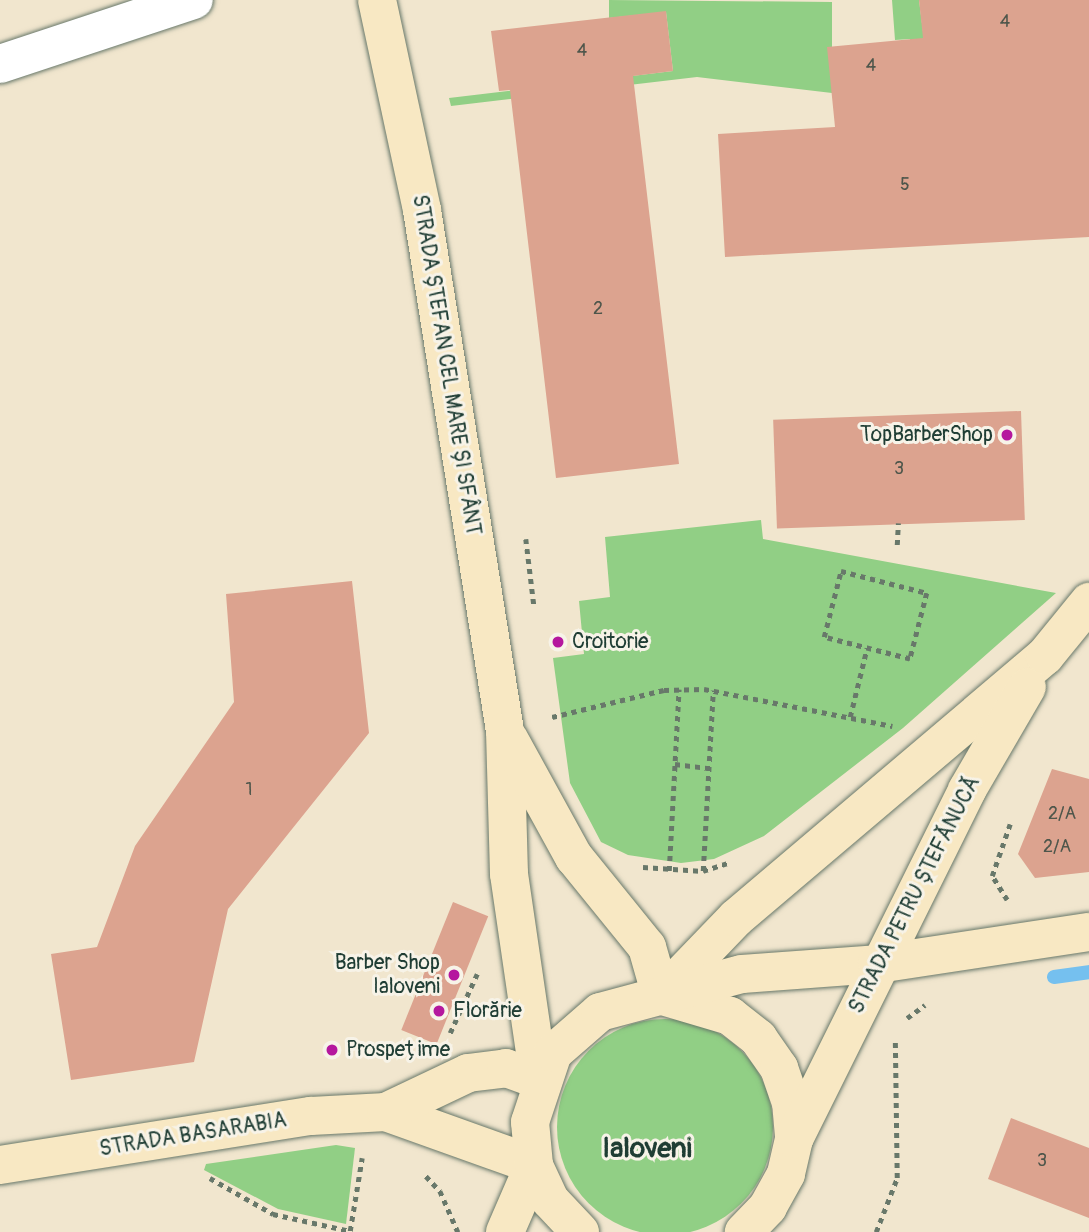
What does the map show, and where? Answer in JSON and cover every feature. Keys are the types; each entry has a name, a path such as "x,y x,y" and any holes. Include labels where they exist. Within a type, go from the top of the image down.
{"main road":[{"name":"STRADA ȘTEFAN CEL MARE ȘI SFÂNT","path":"377,0 422,210 505,731 509,874 539,1080"},
{"name":"STRADA PETRU ȘTEFĂNUCĂ","path":"661,996 736,918 1045,656 1089,602"},
{"name":"STRADA PETRU ȘTEFĂNUCĂ","path":"790,1157 877,964 1045,656"},
{"name":"STRADA ȘTEFAN CEL MARE ȘI SFÂNT","path":"505,731 574,857 647,947 661,996"},
{"path":"578,1231 550,1200 534,1165 530,1122 539,1080 574,1029 629,1000 661,996 742,974 877,964 1089,932"},
{"path":"661,996 730,1016 758,1038 779,1068 790,1157 774,1232"},
{"name":"STRADA BASARABIA","path":"0,1165 311,1116 386,1112 468,1073 506,1068 539,1080"},
{"name":"STRADA BASARABIA","path":"386,1112 534,1165"},
{"path":"744,1232 768,1207 790,1157"},
{"path":"505,1232 534,1165"}],"street":[{"path":"0,64 194,0"}],"path":[{"path":"897,544 898,523"},
{"path":"526,539 534,609"},
{"path":"841,571 927,593 910,659 867,648 824,637 841,571"},
{"path":"850,717 867,648"},
{"path":"552,718 679,689 713,690 901,727"},
{"path":"669,871 679,689"},
{"path":"703,871 713,690"},
{"path":"549,704 554,725"},
{"path":"675,764 709,768"},
{"path":"1010,824 992,876 1013,903"},
{"path":"629,863 669,871 703,871 743,855"},
{"path":"445,1045 482,962"},
{"path":"902,1025 930,1001"},
{"path":"876,1232 897,1178 896,1035"},
{"path":"206,1176 273,1214 350,1231 364,1147"},
{"path":"440,1191 458,1232"}],"green space":[{"path":"609,0 832,2 832,93 697,77 451,106 449,98 673,71 666,12 609,18"},
{"path":"892,0 919,0 927,63 915,84 910,39 895,40"},
{"path":"761,520 763,539 1056,593 903,728 764,836 714,859 681,863 628,855 601,842 570,783 553,658 584,654 579,601 610,597 605,537"},
{"path":"665,1019 706,1027 725,1037 741,1051 755,1067 765,1086 773,1127 765,1168 755,1187 741,1203 725,1217 706,1227 665,1235 624,1227 605,1217 589,1203 575,1187 565,1168 557,1127 565,1086 575,1067 589,1051 605,1037 624,1027"},
{"path":"336,1145 355,1148 346,1224 278,1209 204,1170 206,1164"}],"building":[{"path":"919,0 1089,0 1089,237 725,257 718,134 835,127 827,47 923,38"},
{"path":"666,11 673,71 633,76 679,464 556,478 510,90 499,91 491,31"},
{"path":"1021,411 1025,520 777,529 773,420"},
{"path":"352,581 369,733 228,909 194,1062 71,1080 51,954 97,947 135,846 234,702 226,594"},
{"path":"1052,769 1089,779 1089,872 1035,878 1018,854"},
{"path":"453,902 488,916 437,1044 401,1030"},
{"path":"1011,1118 1089,1148 1089,1218 988,1179"}],"waterway":[{"path":"1054,977 1089,972"}],"place":[{"name":"TopBarberShop","path":"1007,435"},
{"name":"Croitorie","path":"558,642"},
{"name":"Barber Shop Ialoveni","path":"454,975"},
{"name":"Florărie","path":"439,1011"},
{"name":"Prospețime","path":"332,1050"}],"district":[{"name":"Ialoveni","path":"647,1149"}]}
